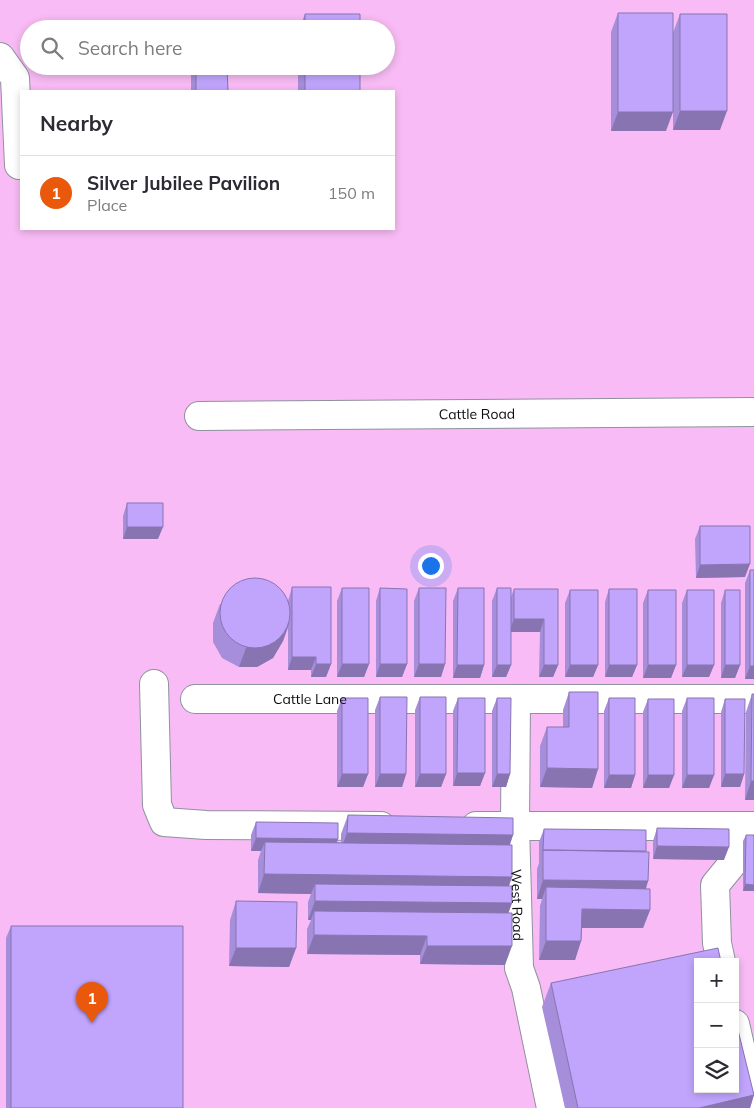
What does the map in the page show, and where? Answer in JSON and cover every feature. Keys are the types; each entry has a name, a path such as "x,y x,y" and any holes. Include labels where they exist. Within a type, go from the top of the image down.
{"lane":[{"path":"0,57 14,78 20,165"},
{"name":"Cattle Road","path":"199,416 754,412"},
{"path":"154,684 157,805 164,822 206,825 407,826"},
{"name":"Cattle Lane","path":"195,699 754,699"},
{"name":"West Road","path":"516,699 515,826 519,968 526,988 551,1108"},
{"path":"456,826 754,828"},
{"path":"720,958 717,943 714,885 733,863 739,844 754,828"},
{"path":"739,1041 754,1106"}],"shaded area":[{"path":"0,0 754,0 754,1108 0,1108"}],"building":[{"path":"618,13 673,13 673,112 618,112"},
{"path":"305,14 360,14 360,20 305,20"},
{"path":"680,14 727,14 727,111 680,111"},
{"path":"196,75 227,75 228,90 196,90"},
{"path":"305,75 360,75 360,90 305,90"},
{"path":"127,503 163,503 163,527 127,527"},
{"path":"700,526 750,526 750,564 700,565"},
{"path":"750,570 754,570 754,666 750,666"},
{"path":"255,578 268,581 280,588 287,600 290,613 287,626 280,638 268,645 255,648 242,645 230,638 223,626 220,613 223,600 230,588 242,581"},
{"path":"292,587 331,587 331,664 316,664 316,657 292,657"},
{"path":"342,588 369,588 369,664 342,664"},
{"path":"380,588 407,589 407,664 380,664"},
{"path":"419,588 446,588 445,664 419,664"},
{"path":"458,588 484,588 484,665 457,665"},
{"path":"497,588 511,588 511,665 497,665"},
{"path":"514,589 558,589 558,665 544,665 544,619 514,619"},
{"path":"609,589 637,589 637,665 609,665"},
{"path":"570,590 598,590 598,665 570,665"},
{"path":"648,590 676,590 676,665 648,665"},
{"path":"687,590 714,590 714,665 687,665"},
{"path":"725,590 740,590 740,665 725,665"},
{"path":"569,692 598,692 598,769 547,768 547,727 569,727"},
{"path":"752,694 754,694 754,781 751,781"},
{"path":"380,697 407,697 406,774 380,774"},
{"path":"420,697 446,697 446,774 420,774"},
{"path":"342,698 368,698 368,774 342,774"},
{"path":"458,698 485,698 485,773 457,773"},
{"path":"497,698 511,698 510,774 497,774"},
{"path":"609,698 635,698 635,775 609,775"},
{"path":"687,698 714,698 714,775 687,775"},
{"path":"648,699 674,699 674,775 648,775"},
{"path":"725,699 745,699 744,774 725,774"},
{"path":"348,815 513,818 513,835 347,833"},
{"path":"256,822 338,823 338,839 256,838"},
{"path":"657,828 729,829 729,847 657,846"},
{"path":"544,829 646,830 646,851 543,850"},
{"path":"746,835 754,835 754,885 745,884"},
{"path":"265,842 512,845 512,877 264,874"},
{"path":"543,850 649,852 648,881 543,880"},
{"path":"315,884 512,886 512,903 315,901"},
{"path":"546,887 650,889 650,910 582,909 581,941 546,941"},
{"path":"236,901 297,902 296,948 236,948"},
{"path":"314,911 512,913 512,946 427,946 427,936 314,935"},
{"path":"11,926 183,926 183,1108 11,1108"},
{"path":"718,948 720,958 694,958 694,1093 739,1093 739,1034 754,1095 699,1108 578,1108 551,983"}],"place":[{"name":"Silver Jubilee Pavilion","path":"92,1023"}]}
